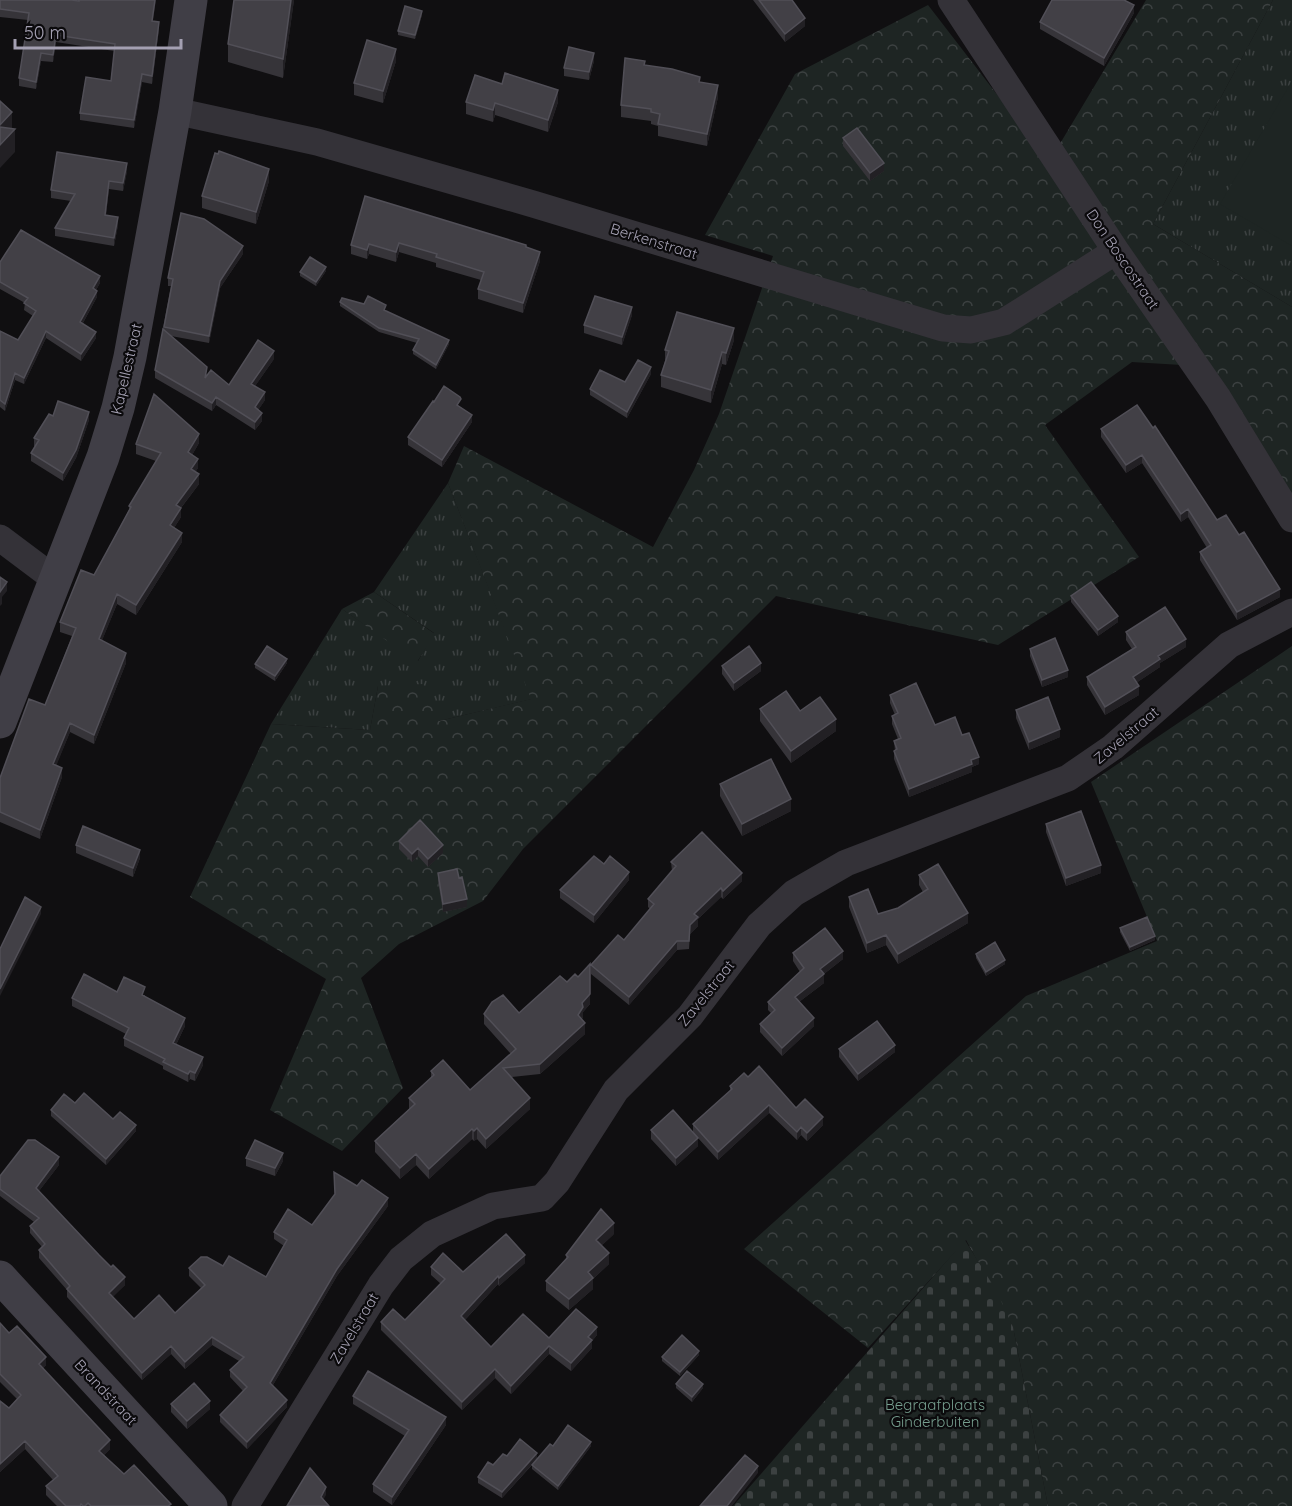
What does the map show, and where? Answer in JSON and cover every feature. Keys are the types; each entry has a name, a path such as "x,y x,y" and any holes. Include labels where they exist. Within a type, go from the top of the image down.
{"street":[{"name":"Kapellestraat","path":"0,722 103,457 118,408 130,357 175,111 191,0"},
{"name":"Don Boscostraat","path":"951,0 1116,250 1218,398 1292,519"},
{"name":"Berkenstraat","path":"175,111 316,142 533,204 943,328 971,330 1004,322 1116,250"},
{"path":"0,538 56,580"},
{"name":"Zavelstraat","path":"245,1506 381,1285 401,1259 432,1234 493,1206 542,1198 557,1182 616,1090 690,1016 759,925 794,893 846,863 1068,778 1113,747 1229,645 1292,612"},
{"name":"Brandstraat","path":"0,1277 211,1506"}],"green space":[{"path":"1146,0 1273,0 1153,224 1292,307 1292,496 1182,365 1132,362 1045,425 1139,557 998,645 776,596 523,849 483,901 399,944 361,978 403,1088 342,1151 270,1110 326,979 190,897 271,724 370,730 378,686 423,684 439,721 531,699 448,483 464,446 653,547 694,470 719,414 773,256 705,235 795,74 928,5 1049,162"},
{"path":"1273,0 1292,0 1292,307 1153,224"},
{"path":"1292,81 1292,246 1220,204"},
{"path":"448,483 532,699 439,721 378,686 370,730 271,724 342,609 418,661 434,633 374,592"},
{"path":"374,592 435,634 417,662 342,609"},
{"path":"1292,646 1292,1506 1048,1506 1013,1327 966,1240 868,1348 744,1249 1026,996 1157,941 1091,782"},
{"name":"Begraafplaats Ginderbuiten","path":"965,1240 997,1292 1013,1327 1048,1506 733,1506"}],"building":[{"path":"0,0 155,0 152,21 159,22 152,76 142,74 134,120 80,113 86,77 111,81 115,44 56,35 53,55 41,53 36,82 19,78 29,13 0,9"},
{"path":"234,0 291,0 283,59 228,44"},
{"path":"759,0 792,0 805,18 785,34"},
{"path":"1052,0 1124,0 1134,5 1104,58 1040,22"},
{"path":"405,6 422,11 415,35 398,31"},
{"path":"367,40 396,49 383,91 354,83"},
{"path":"569,47 594,53 589,72 564,68"},
{"path":"625,58 645,61 644,65 672,69 700,77 699,82 718,85 707,134 658,124 660,114 651,112 651,109 621,105"},
{"path":"505,73 558,90 548,120 495,103 493,110 466,102 475,75 502,84"},
{"path":"0,101 12,112 0,125"},
{"path":"0,127 15,129 0,145"},
{"path":"857,128 884,163 870,173 843,138"},
{"path":"219,151 269,169 256,212 202,196 215,153 218,154"},
{"path":"57,152 127,163 123,183 109,181 105,215 118,217 114,238 55,228 75,194 51,190"},
{"path":"365,196 526,245 540,252 523,303 478,289 484,272 436,257 437,254 399,243 396,252 369,244 367,250 351,245"},
{"path":"181,213 204,219 243,246 220,281 209,336 164,327 173,279 168,278"},
{"path":"21,230 100,276 93,288 97,291 80,322 96,332 81,354 46,331 24,378 15,373 5,404 0,400 0,331 18,340 36,311 24,303 28,298 0,282 0,262"},
{"path":"310,257 326,267 316,282 300,272"},
{"path":"368,296 386,305 384,310 449,340 436,365 413,350 419,339 379,328 340,302 342,298 364,304"},
{"path":"595,296 632,307 622,337 584,325"},
{"path":"677,312 734,328 726,353 722,352 711,390 661,375 669,351 665,350"},
{"path":"163,329 207,367 205,378 211,370 229,385 258,340 274,351 251,384 265,392 255,407 262,413 255,422 216,397 212,403 155,370"},
{"path":"638,360 651,367 627,412 590,389 600,370 625,382"},
{"path":"444,386 460,397 457,405 472,415 442,460 408,437"},
{"path":"154,394 199,434 188,452 198,459 191,469 199,474 176,505 181,508 170,525 182,533 136,605 117,594 99,639 126,653 94,735 70,723 53,764 62,768 40,830 0,812 0,778 29,699 45,705 76,628 60,622 81,570 94,575 131,507 129,506 161,453 136,444"},
{"path":"58,401 89,412 76,450 63,473 31,453 39,440 34,438 49,414 53,416"},
{"path":"1137,405 1153,428 1155,426 1217,520 1226,515 1239,535 1244,532 1280,589 1237,612 1200,552 1211,545 1188,509 1181,514 1142,455 1126,465 1101,429"},
{"path":"0,577 7,582 0,592"},
{"path":"1091,582 1118,616 1098,630 1071,596"},
{"path":"1165,607 1186,639 1158,656 1160,659 1133,677 1139,686 1105,707 1087,677 1136,647 1126,632"},
{"path":"1055,638 1068,670 1042,680 1030,649"},
{"path":"267,646 287,659 275,676 255,664"},
{"path":"749,646 761,663 734,683 722,666"},
{"path":"916,683 935,725 955,717 962,735 969,733 979,757 971,760 972,764 909,789 894,751 897,749 894,741 901,738 892,716 898,713 890,695"},
{"path":"786,691 800,711 820,697 836,719 791,751 760,709"},
{"path":"1048,697 1060,729 1029,742 1016,710"},
{"path":"771,759 791,799 742,824 720,784"},
{"path":"1081,811 1101,865 1066,878 1046,824"},
{"path":"420,820 443,845 428,859 418,848 412,854 399,841"},
{"path":"83,826 140,850 133,868 76,845"},
{"path":"702,832 742,873 723,891 721,888 694,914 698,917 690,925 689,941 677,941 629,997 591,965 618,935 624,940 654,904 648,899 676,866 671,862"},
{"path":"594,856 604,864 610,856 629,872 594,915 560,890"},
{"path":"938,864 968,913 898,954 886,935 867,943 849,897 868,889 878,914 898,908 928,889 919,875"},
{"path":"457,869 459,878 462,877 467,899 443,904 438,873"},
{"path":"25,897 41,907 0,989 0,949"},
{"path":"1147,917 1155,936 1130,947 1120,928"},
{"path":"825,928 843,951 820,969 824,974 795,997 814,1018 782,1048 760,1024 775,1010 768,1002 804,968 793,953"},
{"path":"995,942 1005,960 986,972 976,954"},
{"path":"590,964 590,994 582,1003 583,1007 578,1015 585,1023 540,1064 503,1068 530,1098 486,1139 477,1128 474,1131 472,1129 429,1169 416,1154 400,1168 375,1141 415,1104 409,1098 434,1075 431,1071 443,1060 470,1090 516,1049 484,1014 492,1002 503,995 519,1013 560,976 567,982 575,974 578,977"},
{"path":"84,974 117,992 124,977 145,987 142,995 185,1018 173,1043 203,1057 195,1073 190,1071 188,1074 163,1062 165,1059 124,1038 129,1028 72,998"},
{"path":"877,1021 895,1045 858,1074 839,1049"},
{"path":"759,1066 796,1108 805,1099 823,1117 807,1133 801,1127 797,1132 769,1105 718,1152 693,1124 732,1089 730,1086 744,1073 748,1077"},
{"path":"84,1093 113,1119 120,1112 136,1125 106,1159 51,1110 64,1094 75,1103"},
{"path":"673,1110 698,1138 676,1158 651,1130"},
{"path":"28,1140 35,1140 59,1157 36,1188 111,1267 113,1265 125,1277 109,1293 134,1319 159,1295 175,1313 205,1285 189,1268 201,1257 207,1257 223,1266 229,1256 266,1277 287,1240 274,1232 288,1209 312,1225 335,1194 334,1172 357,1186 362,1180 388,1198 337,1269 270,1383 287,1400 247,1442 220,1415 247,1387 230,1370 244,1357 212,1337 185,1362 171,1346 142,1373 67,1289 70,1286 39,1250 45,1244 30,1226 39,1218 0,1189 0,1176"},
{"path":"255,1140 283,1153 275,1168 246,1158"},
{"path":"601,1209 614,1223 596,1240 609,1253 588,1272 593,1278 569,1299 546,1281 568,1257 566,1255"},
{"path":"506,1234 525,1255 499,1278 498,1276 461,1316 491,1347 523,1314 549,1338 576,1309 597,1327 588,1337 592,1340 571,1363 549,1346 511,1386 495,1369 462,1402 381,1322 393,1309 405,1320 445,1279 431,1267 443,1253 463,1272"},
{"path":"0,1323 9,1333 17,1326 46,1357 39,1364 110,1440 99,1451 124,1474 134,1465 171,1504 168,1506 91,1506 88,1503 85,1506 81,1504 80,1506 66,1506 46,1486 58,1476 25,1441 0,1464 0,1401 9,1408 21,1395 0,1374"},
{"path":"682,1335 699,1351 680,1372 662,1357"},
{"path":"368,1371 446,1417 392,1497 373,1484 409,1430 353,1396"},
{"path":"687,1371 703,1384 692,1397 676,1384"},
{"path":"194,1383 210,1401 187,1421 171,1404"},
{"path":"568,1425 591,1442 558,1486 532,1465 550,1444 553,1446"},
{"path":"520,1439 537,1453 502,1492 478,1477 488,1462 493,1465 503,1454 507,1456"},
{"path":"745,1455 758,1466 727,1506 700,1506"},
{"path":"310,1468 326,1487 321,1497 329,1506 287,1506"}]}
